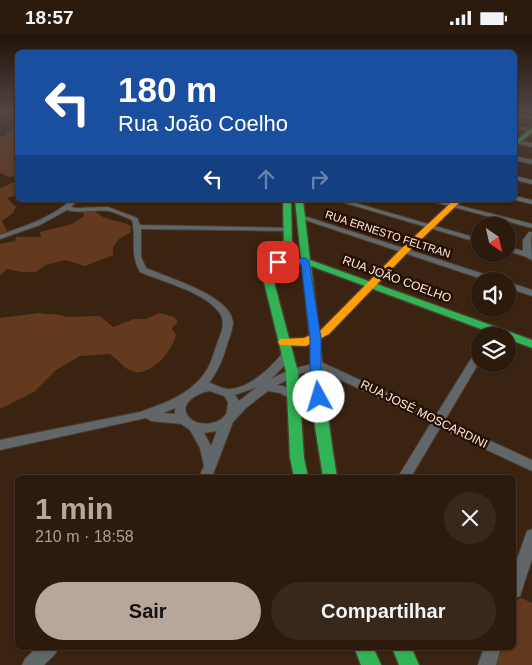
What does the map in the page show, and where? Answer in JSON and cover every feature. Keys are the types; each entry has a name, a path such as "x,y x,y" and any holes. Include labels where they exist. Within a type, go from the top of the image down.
{"street":[{"path":"517,143 532,145"},
{"path":"517,158 532,161"},
{"path":"517,178 532,182"},
{"path":"517,198 532,202"},
{"path":"0,237 38,224 73,202"},
{"path":"287,202 288,249 272,270 269,282 292,372 295,397 297,458 301,475"},
{"path":"299,202 316,338 316,366 325,452 330,475"},
{"path":"345,202 471,238"},
{"path":"284,342 301,343 316,338 455,203 532,226"},
{"path":"67,207 80,211"},
{"path":"0,445 140,416 185,398 196,390 213,372 228,322 224,313 206,297 144,270 139,263 135,251 138,227 135,219 105,209 50,216"},
{"name":"RUA ERNESTO FELTRAN","path":"301,217 471,273"},
{"path":"138,227 287,229"},
{"path":"516,252 529,256 527,240 532,233"},
{"name":"RUA JOÃO COELHO","path":"278,262 305,261 372,284 477,327"},
{"path":"516,288 532,293"},
{"path":"313,320 326,323 335,321"},
{"name":"RUA JOÃO COELHO","path":"516,340 532,344"},
{"path":"196,390 210,387 226,391 248,388 260,382 279,366 287,354"},
{"path":"140,416 163,416 184,421 195,427 212,428 230,417 243,403 292,372 316,366"},
{"name":"RUA JOSÉ MOSCARDINI","path":"316,366 330,369 532,466"},
{"path":"405,475 471,367"},
{"path":"208,472 234,402 213,372"},
{"path":"268,387 283,390 295,397"},
{"path":"184,421 180,409 185,398"},
{"path":"195,427 206,448 208,472"},
{"path":"516,586 528,565 532,535"},
{"path":"31,665 47,650"},
{"path":"364,650 371,665"},
{"path":"402,650 409,665"},
{"path":"487,665 492,650"}],"shaded area":[{"path":"0,140 15,140 13,143 15,145 15,176 9,177 0,173"},
{"path":"15,182 15,196 7,198 16,207 13,213 2,221 7,231 0,235 0,188"},
{"path":"84,207 96,208 96,212 104,217 131,226 130,233 119,239 113,247 113,255 85,266 65,260 46,265 36,272 21,272 7,269 0,275 0,244 15,241 16,237 41,237 40,232 72,224 84,216"},
{"path":"39,313 66,317 100,316 113,327 134,319 146,319 159,313 174,317 178,322 172,328 176,335 171,348 155,366 148,370 142,372 131,371 109,354 80,356 56,370 34,392 0,409 0,318"},
{"path":"521,598 532,603 532,665 496,665 501,650 516,650 517,600"}],"traffic: fast":[{"path":"287,202 288,249 272,270 269,282 292,372 297,458 301,475"},
{"path":"299,202 315,338 322,427 330,475"},
{"path":"278,262 305,261 532,344"},
{"path":"364,650 371,665"},
{"path":"402,650 409,665"}],"traffic: slow":[{"path":"284,342 306,342 325,332 404,251 456,202"}],"route":[{"path":"278,262 305,261 316,338 319,397"}]}
